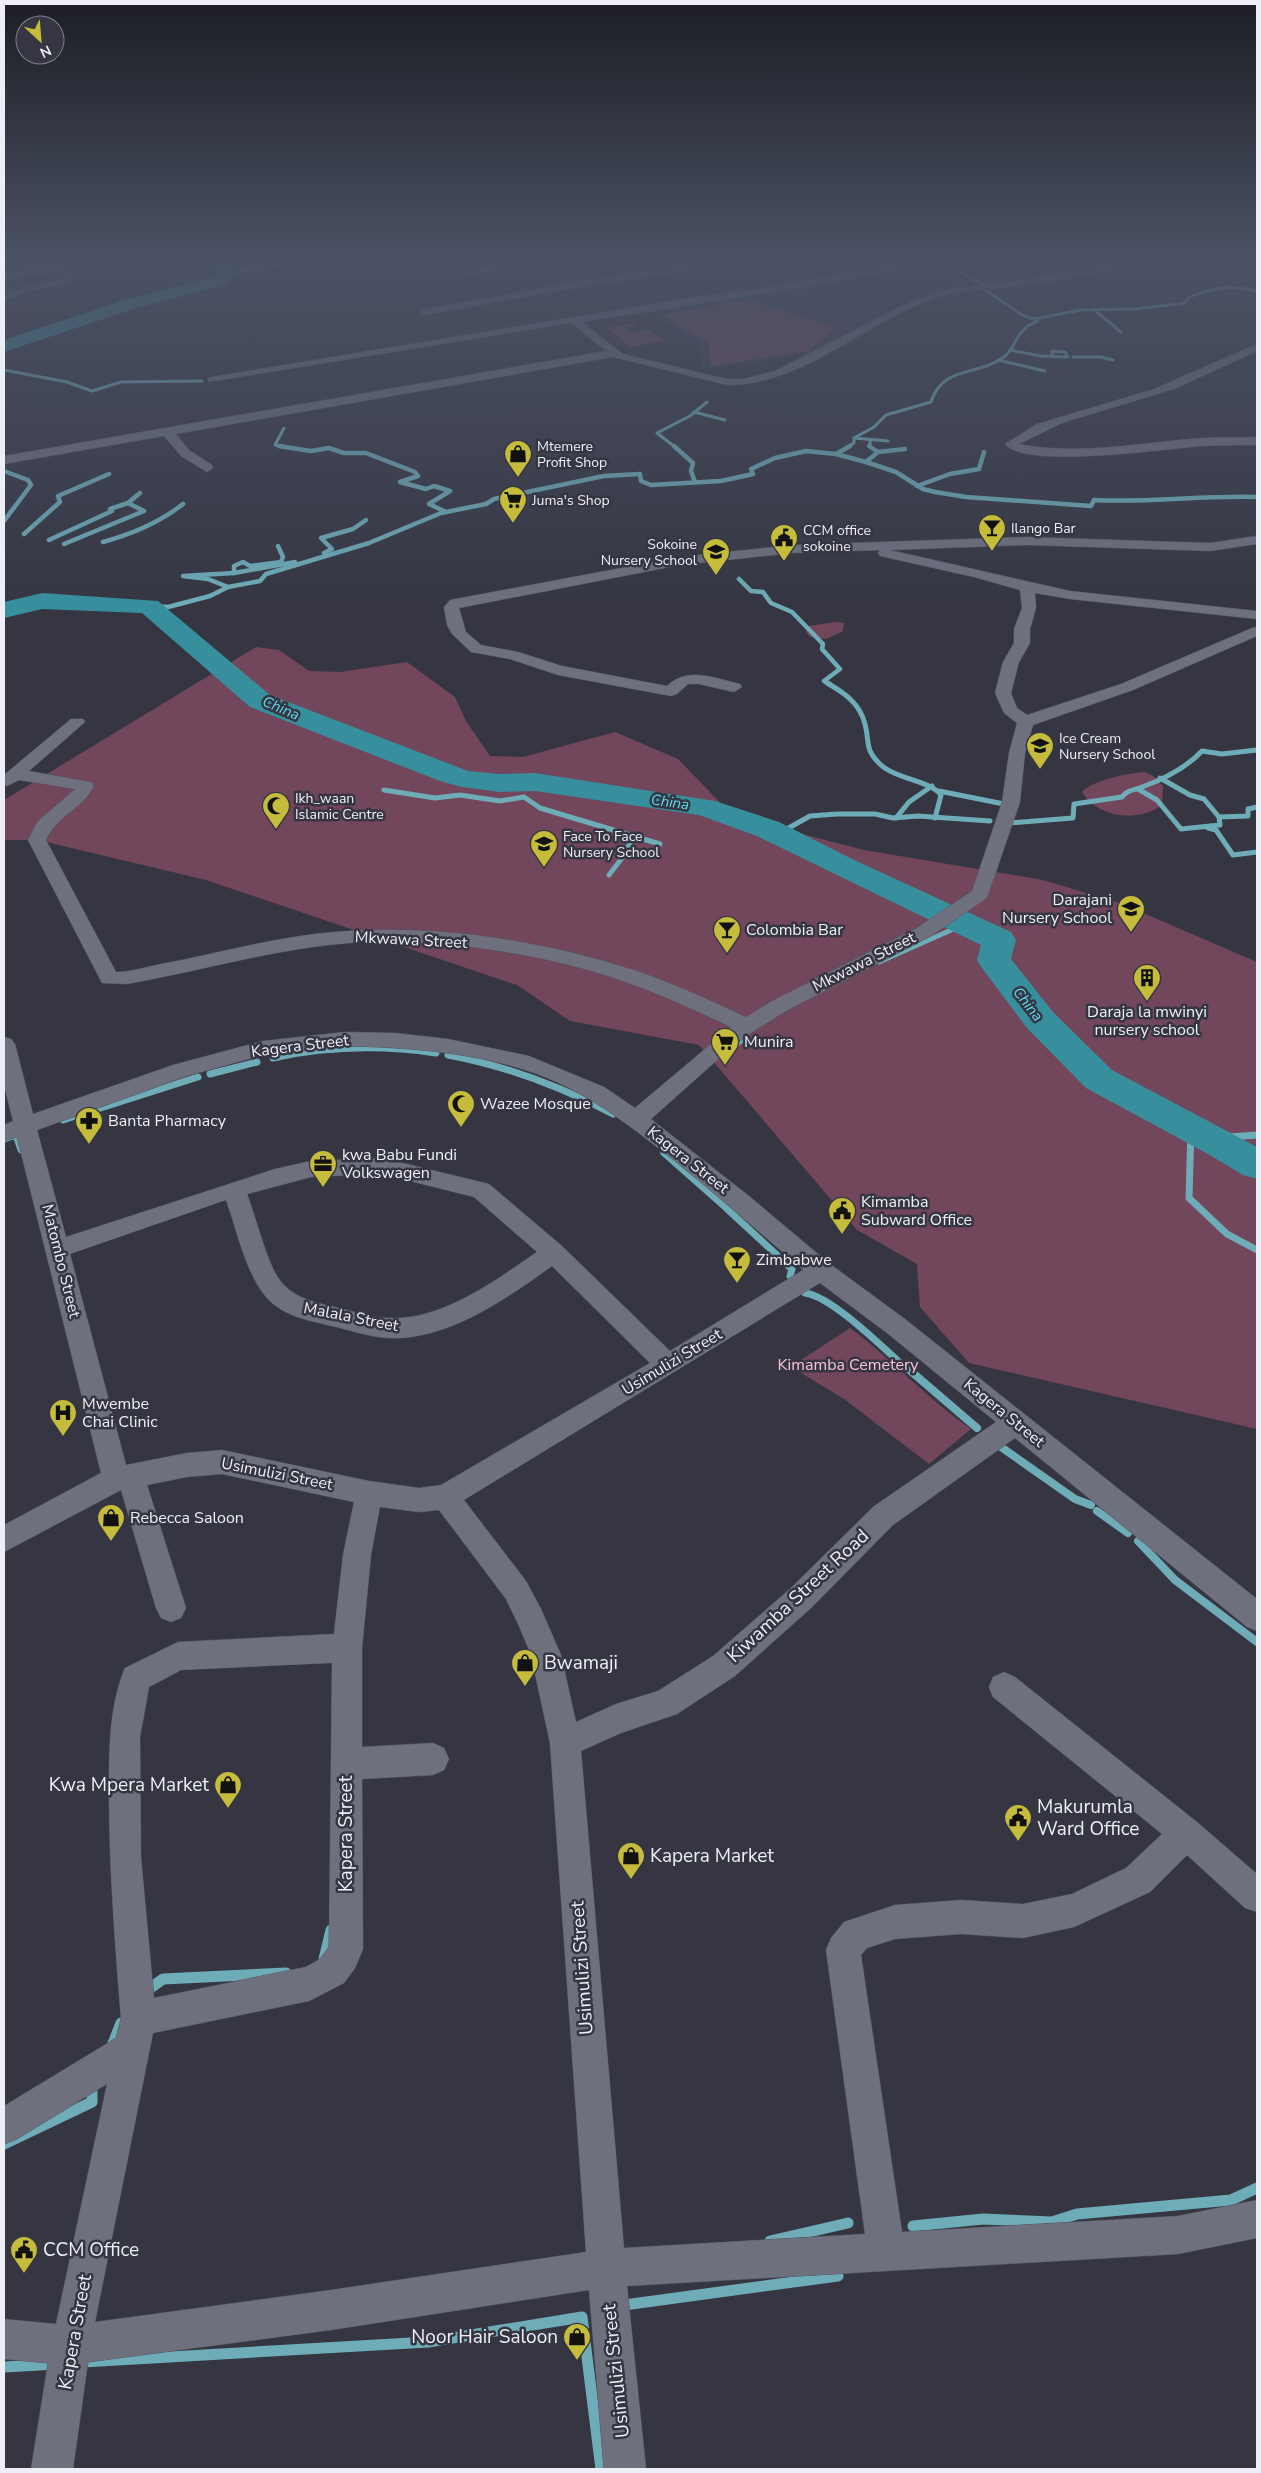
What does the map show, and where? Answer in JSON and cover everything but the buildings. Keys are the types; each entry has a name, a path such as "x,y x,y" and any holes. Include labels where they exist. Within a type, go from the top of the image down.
{"street":[{"path":"212,380 240,375"},
{"path":"4,460 492,375"},
{"path":"698,375 727,382 752,380 773,375"},
{"path":"1194,375 1164,389 1066,418 1011,444 1016,448 1043,451 1107,452 1204,442 1257,441"},
{"path":"168,432 185,453 207,468"},
{"path":"734,687 699,679 688,679 667,691 558,670 513,655 476,649 460,634 455,625 451,608 455,604 465,601 680,561 793,549 1052,541 1117,545 1210,547 1257,540"},
{"path":"875,545 894,556 977,573 1027,587 1112,600 1153,602 1257,615"},
{"path":"1027,587 1029,608 1022,630 1022,643 1011,662 1003,693 1010,710 1026,722 1160,674 1221,644 1257,631"},
{"path":"9,779 77,722"},
{"name":"Mkwawa Street","path":"636,1120 726,1041 747,1026 779,1006 924,932 972,899 987,876 1011,802 1018,753 1026,722"},
{"name":"Mkwawa Street","path":"9,779 85,786 82,792 43,826 37,840 109,978 112,979 295,943 352,936 407,937 499,947 606,969 686,998 747,1026"},
{"name":"Kagera Street","path":"14,1129 181,1070 262,1048 345,1039 395,1040 448,1046 529,1063 596,1092 636,1120 741,1202 821,1271 896,1326 1115,1500 1257,1617"},
{"name":"Matombo Street","path":"4,1044 14,1129 34,1154 58,1249 123,1477 171,1608"},
{"path":"58,1249 234,1189 311,1169 382,1166 482,1190 503,1206 554,1253 668,1365"},
{"name":"Malala Street","path":"234,1189 269,1285 282,1300 302,1310 393,1328 422,1326 452,1315 554,1253"},
{"name":"Usimulizi Street","path":"4,1539 123,1477 187,1465 222,1462 369,1493 418,1500 445,1497 668,1365 821,1271"},
{"name":"Kiwamba Street Road","path":"565,1744 616,1719 666,1703 724,1666 800,1598 883,1516 1016,1423"},
{"name":"Kapera Street","path":"52,2469 71,2345 135,2034 309,1984 330,1974 346,1950 347,1648 357,1554 369,1493"},
{"name":"Usimulizi Street","path":"445,1497 516,1590 546,1655 565,1744 606,2268 625,2469"},
{"path":"4,2126 135,2034 125,1858 125,1737 136,1678 178,1656 347,1648"},
{"path":"1004,1687 1186,1833 1257,1896"},
{"path":"346,1764 433,1759"},
{"path":"886,2250 842,1950 856,1934 895,1922 961,1917 1023,1921 1074,1910 1138,1880 1186,1833"},
{"path":"4,2339 71,2345 331,2310 606,2268 886,2250 1178,2235 1257,2220"}],"green space":[{"path":"836,622 844,623 843,631 826,639 810,637 806,632 808,626"},
{"path":"256,647 279,650 309,671 340,672 407,662 455,697 466,721 490,756 523,757 615,732 678,759 733,816 864,850 1043,880 1120,903 1257,962 1257,1429 969,1363 920,1307 917,1264 857,1230 699,1045 570,1021 517,985 206,880 38,840 4,840 4,800"},
{"path":"1145,772 1153,776 1163,786 1162,805 1152,811 1130,816 1119,815 1098,808 1082,792 1102,781"},
{"name":"Kimamba Cemetery","path":"850,1328 939,1405 971,1429 929,1464 844,1399 801,1373 801,1360"}],"waterway":[{"path":"32,375 67,382 92,391 121,382 202,381"},
{"path":"854,438 874,427 886,415 931,402 936,390 944,382 956,375"},
{"path":"695,412 707,402"},
{"path":"675,447 657,433 695,412"},
{"path":"695,412 725,420"},
{"path":"284,428 275,445 287,447"},
{"path":"847,447 854,443 854,438"},
{"path":"854,438 888,441"},
{"path":"870,440 870,447"},
{"path":"279,446 311,451 329,448 344,453 366,453 415,472 418,476 400,482 426,489 434,486 450,491 429,504 446,512"},
{"path":"674,446 693,463 691,471 695,482"},
{"path":"836,454 850,446"},
{"path":"870,447 878,452"},
{"path":"878,452 905,449"},
{"path":"446,512 486,504 494,499 604,476 640,474 641,481 651,485 721,481 753,474 751,469 775,458 806,451 836,454"},
{"path":"866,462 878,452"},
{"path":"918,486 950,474 979,469 984,452"},
{"path":"836,454 866,462"},
{"path":"866,462 896,472 918,486"},
{"path":"4,471 28,480 31,485 4,521"},
{"path":"24,534 60,502 58,496 109,474"},
{"path":"918,486 935,492 966,497 1091,506 1094,500 1135,501 1257,497"},
{"path":"128,503 140,493"},
{"path":"49,540 112,511 110,509 128,503"},
{"path":"64,544 144,511 128,503"},
{"path":"103,542 145,527 183,504"},
{"path":"228,587 260,581 266,574 369,543 446,512"},
{"path":"324,553 332,549 321,538 353,529 366,520"},
{"path":"234,573 234,566 243,562 250,566 281,562 283,557 278,546"},
{"path":"234,573 295,562"},
{"path":"228,587 208,579 183,576 234,573"},
{"path":"739,579 751,591 763,592 771,603 792,612 823,644 822,649 840,669 824,681 830,684"},
{"path":"149,606 168,607 210,596 228,587"},
{"name":"China","path":"4,610 42,601 149,606 260,701 451,775 474,781 535,782 704,807 768,829 841,866 999,940 994,960 1040,1020 1099,1079 1222,1144 1257,1165"},
{"path":"827,683 846,695 856,705 863,717 872,755 881,765 895,774 931,787"},
{"path":"1162,779 1189,763 1202,751 1222,754 1257,750"},
{"path":"1008,823 1073,818 1074,804 1122,797 1129,791 1162,779"},
{"path":"1162,779 1190,795 1204,799 1219,817"},
{"path":"896,818 909,802 931,787"},
{"path":"931,787 941,795 935,817"},
{"path":"1138,789 1157,800 1181,829 1220,825 1219,817"},
{"path":"384,790 435,798 460,795 500,801 524,797 540,808 634,836"},
{"path":"939,791 1009,805"},
{"path":"1219,817 1248,816 1248,809 1257,807"},
{"path":"778,834 810,816 875,814 896,818"},
{"path":"896,818 935,817"},
{"path":"935,817 990,821"},
{"path":"1208,828 1216,830 1233,855 1257,852"},
{"path":"609,875 622,858 634,836"},
{"path":"634,836 660,844"},
{"path":"879,962 967,923"},
{"path":"721,1056 744,1037"},
{"path":"273,1058 314,1051 354,1048 415,1050 436,1053"},
{"path":"448,1055 491,1065 533,1078 613,1114"},
{"path":"210,1074 257,1062"},
{"path":"63,1120 198,1077"},
{"path":"1191,1128 1189,1198 1227,1234 1257,1250"},
{"path":"4,1139 16,1135 21,1150"},
{"path":"1222,1144 1229,1137 1257,1135"},
{"path":"664,1153 724,1206"},
{"path":"726,1208 777,1255"},
{"path":"786,1264 792,1269 790,1276"},
{"path":"805,1293 830,1304 844,1314 907,1369"},
{"path":"906,1367 977,1428"},
{"path":"1001,1447 1075,1499 1091,1505"},
{"path":"1097,1511 1128,1533"},
{"path":"1138,1541 1175,1580 1257,1642"},
{"path":"324,1959 331,1930"},
{"path":"149,1989 163,1979 286,1973"},
{"path":"112,2046 121,2023"},
{"path":"4,2144 92,2102 92,2092"},
{"path":"913,2226 983,2219 1052,2222 1077,2214 1231,2200 1257,2188"},
{"path":"770,2241 848,2223"},
{"path":"624,2305 838,2276"},
{"path":"83,2362 428,2342 582,2317 601,2469"},
{"path":"4,2367 57,2364"}],"place":[{"name":"Mtemere Profit Shop","path":"518,478"},
{"name":"Juma's Shop","path":"513,524"},
{"name":"Ilango Bar","path":"992,552"},
{"name":"CCM office sokoine","path":"784,562"},
{"name":"Sokoine Nursery School","path":"716,576"},
{"name":"Ice Cream Nursery School","path":"1040,770"},
{"name":"Ikh_waan Islamic Centre","path":"276,830"},
{"name":"Face To Face Nursery School","path":"544,868"},
{"name":"Darajani Nursery School","path":"1131,933"},
{"name":"Colombia Bar","path":"727,954"},
{"name":"Daraja la mwinyi nursery school","path":"1147,1002"},
{"name":"Munira","path":"725,1066"},
{"name":"Wazee Mosque","path":"461,1128"},
{"name":"Banta Pharmacy","path":"89,1145"},
{"name":"kwa Babu Fundi Volkswagen","path":"323,1188"},
{"name":"Kimamba Subward Office","path":"842,1235"},
{"name":"Zimbabwe","path":"737,1284"},
{"name":"Mwembe Chai Clinic","path":"63,1437"},
{"name":"Rebecca Saloon","path":"111,1542"},
{"name":"Bwamaji","path":"525,1687"},
{"name":"Kwa Mpera Market","path":"228,1809"},
{"name":"Makurumla Ward Office","path":"1018,1842"},
{"name":"Kapera Market","path":"631,1880"},
{"name":"CCM Office","path":"24,2274"},
{"name":"Noor Hair Saloon","path":"577,2361"}]}
